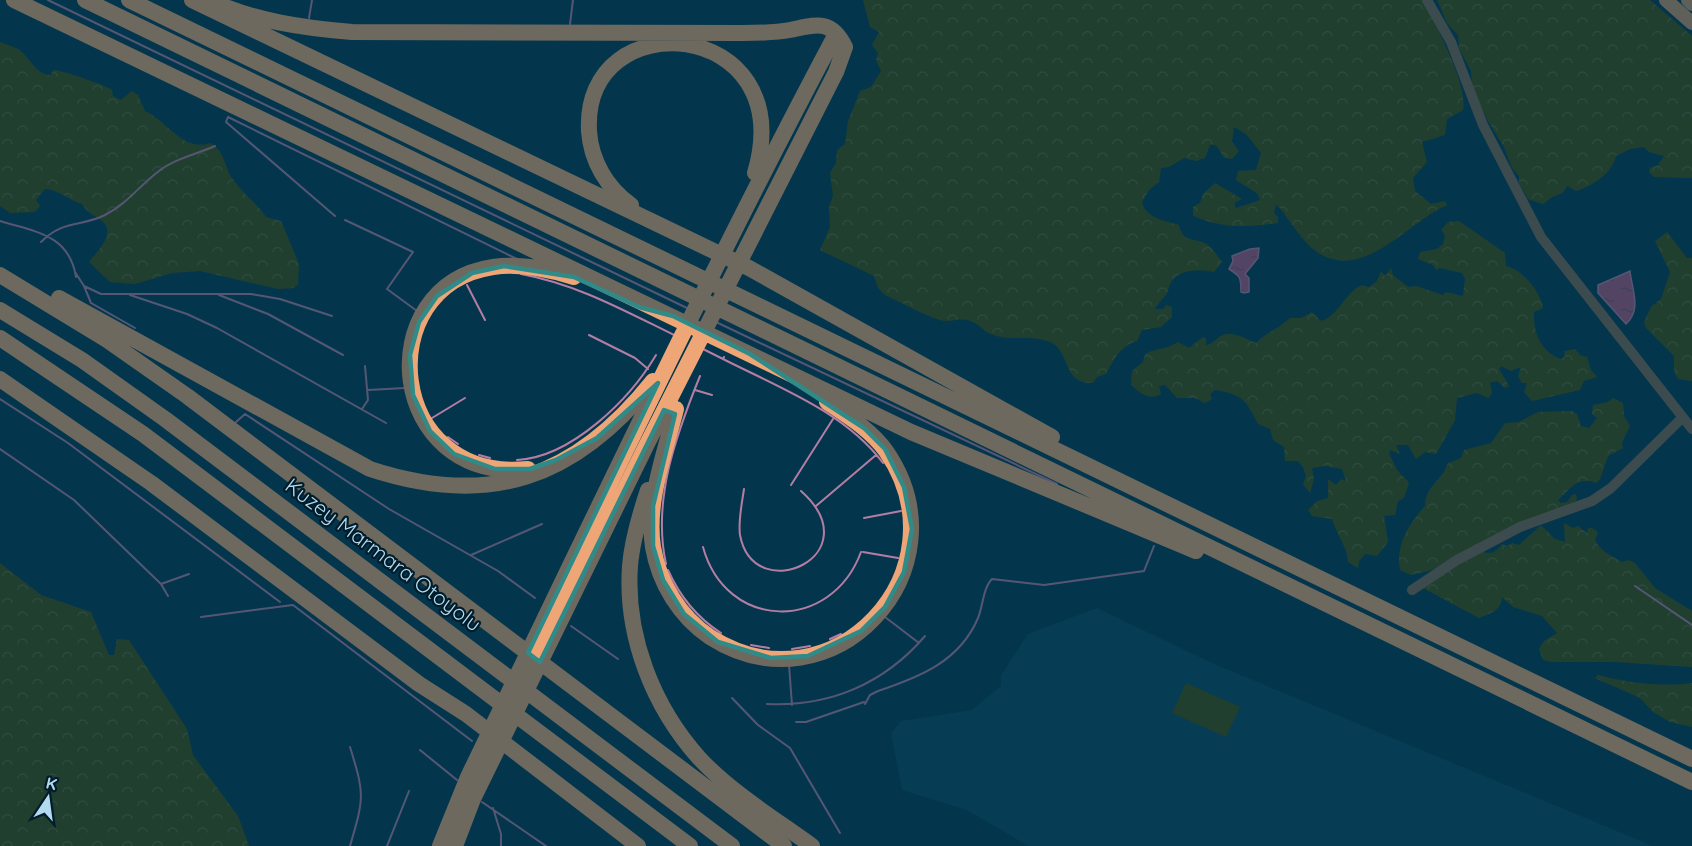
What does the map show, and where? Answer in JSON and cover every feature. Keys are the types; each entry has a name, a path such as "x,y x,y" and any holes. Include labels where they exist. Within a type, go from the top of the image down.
{"highway":[{"path":"14,0 920,436 1179,544 1279,591 1346,613"},
{"path":"85,0 1692,782"},
{"path":"129,0 1692,759"},
{"path":"192,0 697,242 792,290 1048,434 1310,565 1345,591"},
{"path":"209,0 272,21 310,29 352,32 742,33 790,30 813,24 829,28 845,47 844,57 696,350 544,638 485,758 454,807 440,846"},
{"path":"544,638 677,342 836,34"},
{"path":"697,242 628,203 606,180 595,159 590,138 589,119 592,99 607,73 623,57 656,42 680,41 703,45 726,58 737,68 756,100 762,126 760,153 745,207"},
{"path":"0,266 370,469 408,481 470,487 500,484 545,470 583,450 597,438 643,393 677,342"},
{"path":"597,438 556,460 530,469 495,469 469,462 454,454 436,438 424,422 411,387 410,356 423,315 437,296 461,278 492,267 518,266 574,278 639,307 673,316"},
{"path":"0,275 107,340 187,396 784,846"},
{"name":"Kuzey Marmara Otoyolu","path":"0,310 82,360 165,419 732,846"},
{"path":"0,338 143,434 690,846"},
{"path":"696,350 644,502 632,555 630,596 638,645 661,705 680,735 701,760 721,779 812,846"},
{"path":"676,409 658,479 652,527 653,546 660,572 672,598 700,630 735,650 771,658 792,659 808,656 847,642 885,607 904,572 912,529 904,487 885,449 864,428 826,401 765,367 750,354"},
{"path":"0,379 151,483 419,684 466,714 638,846"},
{"path":"419,684 445,710 624,846"},
{"path":"455,846 485,758"}],"main road":[{"path":"1666,0 1692,23"},
{"path":"1688,0 1692,4"}],"street":[{"path":"1427,0 1451,42 1483,125 1541,237 1607,318 1692,429"},
{"path":"1412,590 1457,560 1520,527 1592,501 1611,488 1682,418"}],"highlighted area":[{"path":"504,266 574,277 639,307 673,316 750,354 864,428 885,449 904,487 912,529 904,572 885,607 861,631 808,656 771,658 718,642 684,614 663,580 653,546 653,506 675,414 664,410 540,662 528,653 658,383 597,438 556,460 530,469 495,469 454,454 430,431 413,395 410,355 419,322 437,296 472,273"}],"shaded area":[{"path":"1097,608 1214,664 1653,846 1028,846 967,810 902,790 891,733 901,721 972,710 1001,686 1001,675 1028,634"}],"green space":[{"path":"863,0 1422,0 1456,70 1461,86 1463,110 1447,119 1445,135 1422,142 1427,162 1413,178 1415,191 1431,204 1445,201 1447,205 1385,246 1368,255 1351,260 1334,260 1317,252 1306,243 1276,205 1274,213 1278,217 1278,223 1235,226 1193,216 1193,207 1200,203 1203,194 1215,183 1242,199 1234,203 1236,208 1260,200 1258,194 1236,180 1238,171 1256,170 1261,153 1246,134 1234,127 1232,142 1239,151 1232,159 1224,158 1216,145 1210,145 1205,158 1196,161 1184,158 1169,167 1161,168 1159,182 1149,190 1142,202 1147,212 1179,225 1187,238 1209,246 1222,262 1214,272 1190,271 1178,275 1169,285 1167,293 1155,309 1163,309 1166,305 1172,307 1172,317 1161,327 1142,330 1137,341 1126,346 1118,354 1106,374 1097,377 1093,383 1083,382 1071,373 1062,353 1050,342 1035,338 998,336 988,333 970,321 943,321 933,318 885,295 878,288 874,276 820,250 830,227 829,206 833,196 830,173 836,163 837,150 845,144 848,121 860,91 871,87 881,71 876,60 878,53 872,45 879,32 870,27"},
{"path":"1437,0 1650,0 1692,36 1692,178 1654,177 1649,172 1650,168 1658,165 1664,156 1649,152 1644,147 1630,149 1616,156 1606,173 1582,189 1576,191 1567,186 1563,193 1543,204 1528,199 1519,183 1519,176 1512,168 1504,147 1488,121 1472,87 1471,71 1459,48 1458,35 1447,23"},
{"path":"0,42 21,51 38,70 45,74 50,75 54,70 84,78 109,88 113,96 121,100 132,91 138,95 145,111 184,140 201,145 210,143 215,146 240,188 266,217 281,221 299,264 298,284 294,288 278,289 200,271 172,273 135,284 110,282 89,262 103,244 107,228 82,204 55,191 45,189 36,200 40,206 35,212 10,213 0,206"},
{"path":"1459,221 1505,253 1506,266 1519,272 1534,288 1543,308 1534,312 1534,320 1543,347 1561,359 1565,356 1564,351 1575,349 1580,355 1587,357 1591,370 1597,377 1584,381 1580,390 1532,401 1524,392 1527,383 1522,383 1518,376 1521,367 1511,371 1501,366 1499,369 1509,386 1505,388 1497,381 1490,383 1492,393 1488,398 1477,393 1457,398 1455,420 1436,454 1425,452 1416,459 1408,445 1396,445 1400,454 1390,450 1389,453 1397,470 1409,483 1404,498 1398,501 1395,515 1384,516 1388,542 1377,556 1365,554 1359,561 1358,568 1348,562 1346,551 1332,519 1312,516 1308,510 1317,501 1328,498 1328,479 1336,485 1341,479 1346,481 1342,469 1325,466 1312,468 1314,479 1310,493 1303,484 1306,476 1303,467 1298,461 1285,461 1284,447 1273,440 1270,429 1258,424 1250,409 1237,396 1215,390 1210,394 1212,399 1205,403 1195,398 1177,398 1165,385 1159,386 1161,394 1153,397 1141,393 1131,385 1132,371 1143,362 1145,354 1149,352 1178,342 1189,348 1203,337 1206,338 1206,345 1227,334 1240,336 1256,343 1290,318 1301,318 1312,312 1321,321 1333,314 1356,289 1362,285 1369,287 1377,281 1381,271 1385,276 1391,268 1393,275 1408,287 1416,286 1443,295 1446,292 1463,296 1465,279 1462,273 1440,268 1436,270 1433,265 1418,259 1420,252 1437,249 1443,244 1445,235 1441,230 1448,222"},
{"path":"1667,232 1687,258 1692,258 1692,381 1678,379 1674,371 1674,356 1646,328 1644,322 1651,307 1661,299 1670,272 1655,241"},
{"path":"1613,398 1623,403 1624,416 1630,426 1622,442 1623,448 1608,456 1600,479 1596,483 1579,482 1558,500 1561,503 1567,502 1572,495 1576,494 1577,499 1574,503 1511,527 1432,570 1411,575 1400,570 1401,544 1405,535 1425,506 1428,493 1442,475 1447,464 1461,458 1464,450 1491,443 1505,423 1519,422 1538,412 1572,411 1577,414 1581,426 1589,428 1597,418 1592,414 1593,405 1608,402"},
{"path":"1564,523 1573,528 1578,526 1587,533 1588,528 1598,532 1595,540 1603,550 1622,562 1629,560 1635,563 1655,588 1692,611 1692,667 1543,660 1539,649 1544,641 1557,633 1542,616 1513,607 1502,597 1497,608 1479,618 1423,588 1480,551 1492,552 1502,544 1519,545 1541,525 1555,539 1565,542"},
{"path":"0,563 41,595 91,612 109,655 114,655 117,639 129,640 187,729 193,755 238,816 249,846 0,846"},
{"path":"1598,675 1645,684 1692,683 1692,727 1670,722 1653,712 1640,698 1595,678"},
{"path":"1186,683 1240,707 1226,737 1172,713"}],"water":[{"path":"1259,248 1258,258 1245,274 1249,278 1249,292 1241,292 1239,277 1229,269 1233,261 1232,256"},
{"path":"1630,271 1635,306 1626,324 1598,293 1598,285"}],"waterway":[{"path":"48,0 689,309"},
{"path":"309,18 312,0"},
{"path":"570,24 573,0"},
{"path":"335,216 226,122 228,117 517,259"},
{"path":"41,242 57,230 105,215 165,167 215,146"},
{"path":"345,220 413,252 387,289 417,311"},
{"path":"0,221 38,232 58,243 72,263 76,277"},
{"path":"465,269 476,264"},
{"path":"75,272 84,286 101,294 251,294 280,299 332,316"},
{"path":"521,274 580,291 674,335"},
{"path":"467,285 485,320"},
{"path":"84,286 91,303 135,328"},
{"path":"130,295 187,314 217,328 386,423"},
{"path":"219,295 268,314 343,355"},
{"path":"716,322 1057,484"},
{"path":"589,335 635,358 648,369"},
{"path":"703,349 723,359 724,357"},
{"path":"517,460 558,449 597,423 631,390 656,355"},
{"path":"723,359 830,415 850,429 883,463"},
{"path":"362,409 368,400 365,366"},
{"path":"666,564 662,540 664,492 675,445 700,376"},
{"path":"368,390 405,388"},
{"path":"695,390 712,395"},
{"path":"432,418 465,398"},
{"path":"0,399 68,443 280,602"},
{"path":"236,422 245,414 389,509 498,571 535,598"},
{"path":"791,485 833,419"},
{"path":"448,437 458,444"},
{"path":"0,449 74,500 161,584 168,596"},
{"path":"479,455 490,458"},
{"path":"816,506 876,455"},
{"path":"744,489 740,512 740,535 750,557 766,568 784,570 803,565 817,553 824,535 820,514 801,491"},
{"path":"864,518 901,511"},
{"path":"471,555 542,524"},
{"path":"865,704 870,695 923,673 961,646 978,618 985,592 992,579 1044,585 1144,571 1154,546"},
{"path":"703,547 715,575 733,595 755,607 779,611 804,608 827,597 847,578 861,552"},
{"path":"863,552 898,558"},
{"path":"668,570 690,606 721,633"},
{"path":"161,584 189,574"},
{"path":"1635,586 1692,625"},
{"path":"201,617 293,605 472,741"},
{"path":"885,617 919,643"},
{"path":"571,626 618,659"},
{"path":"830,639 841,634"},
{"path":"767,704 812,701 854,689 892,667 925,636"},
{"path":"751,645 769,648"},
{"path":"792,649 810,646"},
{"path":"789,665 792,705"},
{"path":"732,698 758,725 790,748 840,833"},
{"path":"796,722 806,722 864,702"},
{"path":"350,747 361,796 350,846"},
{"path":"420,750 457,780"},
{"path":"387,846 409,791"},
{"path":"482,802 546,846"},
{"path":"493,808 501,834 501,846"}]}
